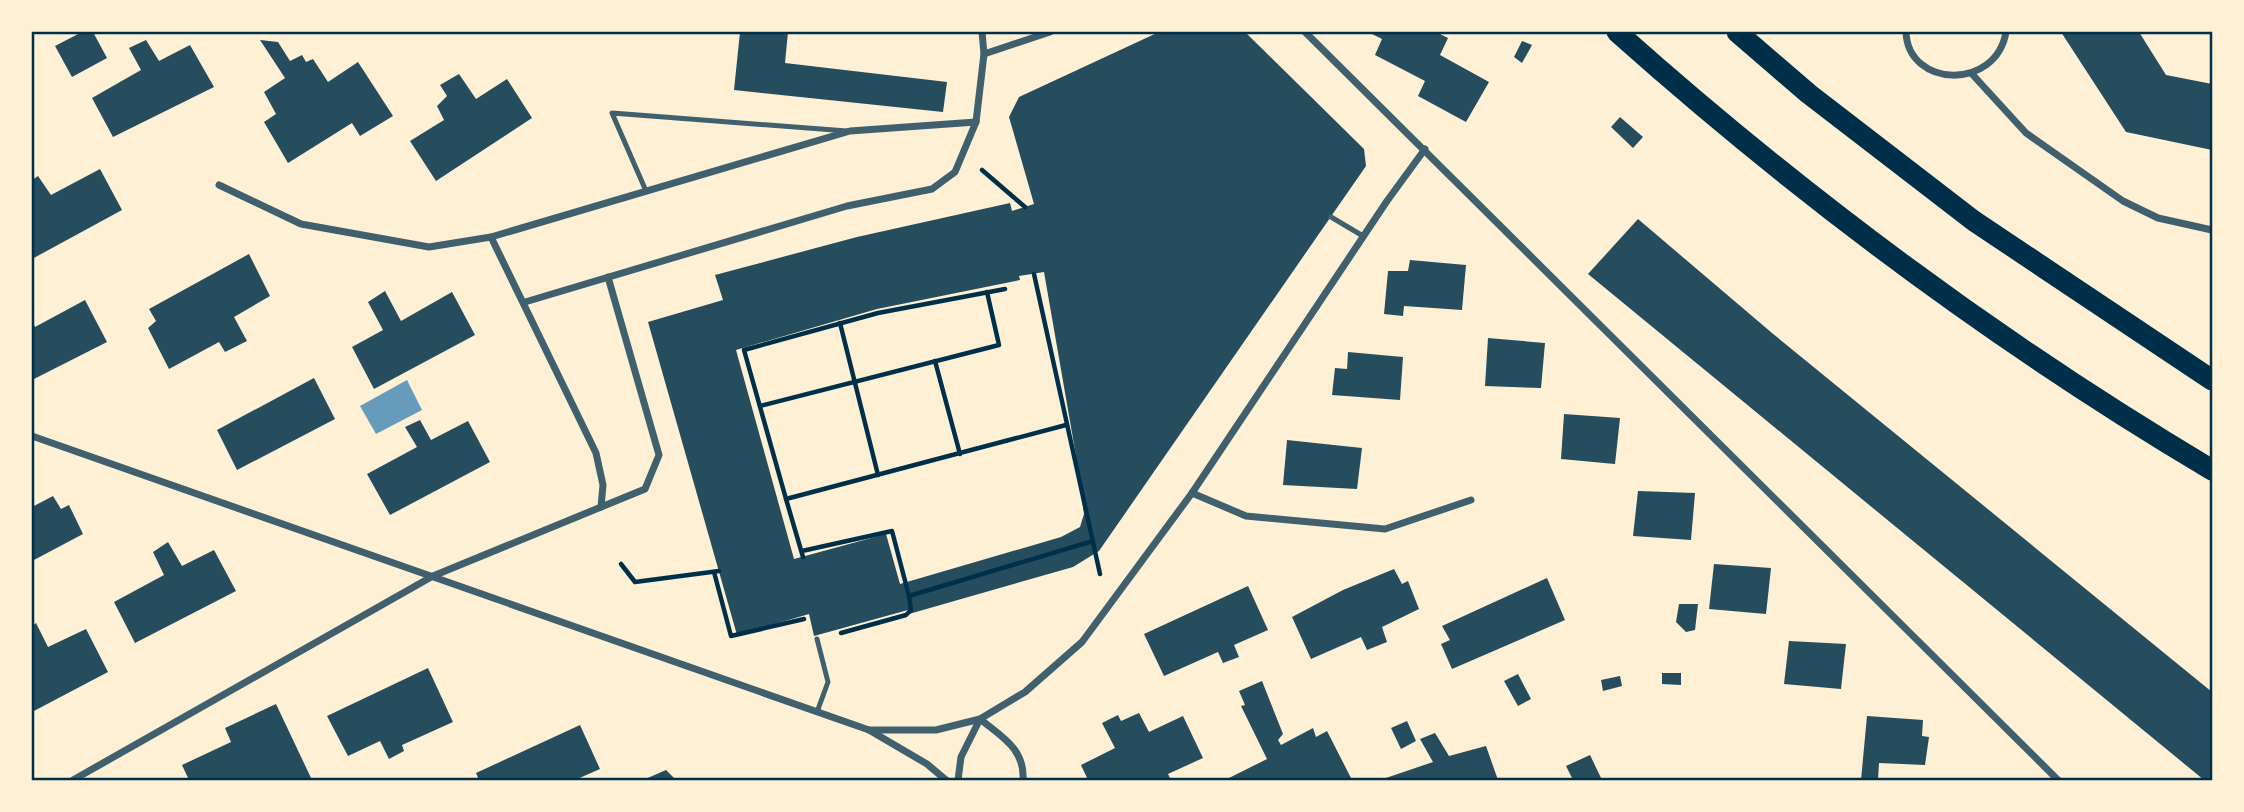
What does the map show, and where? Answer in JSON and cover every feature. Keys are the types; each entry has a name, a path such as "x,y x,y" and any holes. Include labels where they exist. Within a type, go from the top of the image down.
{"highway":[{"path":"1617,32 1691,97 1940,294 2101,404 2213,470"},
{"path":"1737,32 1809,94 1974,221 2213,380"}],"street":[{"path":"525,302 847,205 932,188 955,172 976,122 984,54 982,32"},
{"path":"984,54 1050,32"},
{"path":"1305,32 2058,780"},
{"path":"1906,32 1914,55 1933,71 1953,76 1972,74 1990,63 2000,50 2006,32"},
{"path":"1972,74 2026,133 2123,201 2158,218 2213,230"},
{"path":"219,185 302,224 429,247 491,237 850,131 976,122"},
{"path":"869,730 936,730 980,719 1034,684 1082,642 1192,493 1363,236 1425,149"},
{"path":"491,237 525,302 596,453 603,485 601,507"},
{"path":"73,780 433,576 645,489 659,455 608,277"},
{"path":"32,436 869,730 927,765 946,780"},
{"path":"1192,493 1246,516 1385,528 1471,500"},
{"path":"958,780 961,757 980,719"},
{"path":"980,719 1017,750 1024,765 1023,780"}],"lane":[{"path":"646,191 612,113 850,131"},
{"path":"1331,217 1363,236"},
{"path":"817,639 828,681 817,712"}],"path":[{"path":"962,153 1025,207"},
{"path":"1034,274 1108,607"},
{"path":"1005,289 840,324 744,351 803,554 892,531 909,596 1093,541"},
{"path":"760,406 999,345 987,292"},
{"path":"840,324 878,475"},
{"path":"935,360 960,454"},
{"path":"786,499 1066,425"},
{"path":"621,564 635,582 719,572"}],"water":[{"path":"407,380 422,410 376,434 360,406"}],"building":[{"path":"82,32 93,32 107,58 72,77 55,46"},
{"path":"740,32 788,32 785,63 947,82 943,112 734,90"},
{"path":"1159,32 1245,32 1364,149 1366,166 1099,551 1073,567 909,614 908,610 814,636 809,614 737,635 648,322 723,300 715,275 857,237 1010,203 1012,211 1034,204 1009,117 1019,97","holes":["1044,272 1084,514 1080,527 1061,537 900,584 886,534 794,559 736,350 877,309 1020,280 1019,276"]},
{"path":"1368,32 1436,32 1448,38 1440,55 1489,82 1466,122 1418,96 1425,81 1375,55 1382,39"},
{"path":"2061,32 2139,32 2166,75 2212,84 2212,150 2126,132"},
{"path":"146,40 159,61 190,45 214,87 113,137 92,98 141,70 129,48"},
{"path":"260,40 278,42 290,61 302,55 306,62 313,59 328,82 358,62 393,116 360,136 352,123 288,163 264,122 276,114 264,92 285,78"},
{"path":"1522,41 1532,45 1522,63 1514,57"},
{"path":"459,74 476,99 507,79 532,118 436,181 410,141 444,120 437,106 447,96 440,85"},
{"path":"1620,117 1643,137 1633,148 1611,127"},
{"path":"100,169 122,210 32,259 32,180 38,176 51,195"},
{"path":"1638,219 1772,333 2212,692 2212,780 2204,780 1588,274"},
{"path":"249,254 270,296 234,317 247,341 225,352 219,342 169,369 148,328 156,321 149,309"},
{"path":"1410,260 1466,265 1462,310 1404,306 1403,316 1384,314 1388,271 1408,271"},
{"path":"385,291 401,321 452,292 475,335 374,389 352,347 383,330 368,302"},
{"path":"85,300 107,342 32,380 32,321 35,327"},
{"path":"1488,338 1545,343 1541,388 1485,386"},
{"path":"1348,352 1403,357 1400,400 1332,395 1335,368 1347,369"},
{"path":"314,378 335,419 237,470 217,430"},
{"path":"1564,414 1620,418 1615,464 1561,459"},
{"path":"420,420 431,440 468,421 490,462 390,515 367,474 417,447 405,427"},
{"path":"1287,440 1362,448 1357,489 1283,485"},
{"path":"1638,491 1695,493 1691,540 1633,536"},
{"path":"53,496 61,509 69,505 83,534 32,561 32,507"},
{"path":"168,542 182,566 214,550 236,591 135,643 114,602 164,575 153,552"},
{"path":"1714,564 1771,568 1766,614 1709,609"},
{"path":"1394,569 1402,584 1408,581 1419,609 1382,627 1387,642 1367,650 1361,637 1311,659 1292,617 1343,590"},
{"path":"1547,578 1565,620 1452,669 1441,644 1450,640 1442,626"},
{"path":"1248,586 1268,630 1234,645 1239,657 1223,663 1218,652 1164,676 1144,634"},
{"path":"1679,604 1698,604 1695,630 1686,632 1676,622"},
{"path":"36,623 48,647 86,629 108,672 32,712 32,626"},
{"path":"1789,641 1846,644 1841,689 1784,684"},
{"path":"428,668 453,722 402,745 404,751 389,759 380,741 348,756 327,716"},
{"path":"1662,673 1681,673 1681,685 1662,684"},
{"path":"1518,674 1531,699 1518,706 1504,681"},
{"path":"1620,676 1622,686 1603,691 1601,680"},
{"path":"1262,681 1283,734 1278,740 1281,745 1313,728 1316,737 1327,731 1352,780 1225,780 1267,759 1241,706 1245,705 1239,691"},
{"path":"276,704 312,780 189,780 182,765 231,742 225,728"},
{"path":"1139,713 1149,732 1183,716 1203,758 1168,774 1171,780 1088,780 1081,765 1115,748 1102,723 1118,715 1121,721"},
{"path":"1867,716 1923,720 1922,736 1929,737 1925,765 1879,763 1878,780 1861,780"},
{"path":"1407,721 1416,741 1401,749 1391,728"},
{"path":"580,725 600,769 575,780 479,780 476,773"},
{"path":"1435,733 1449,756 1486,746 1498,780 1380,780 1433,762 1420,739"},
{"path":"1590,755 1602,780 1573,780 1566,766"},
{"path":"666,770 676,780 643,780"}]}
